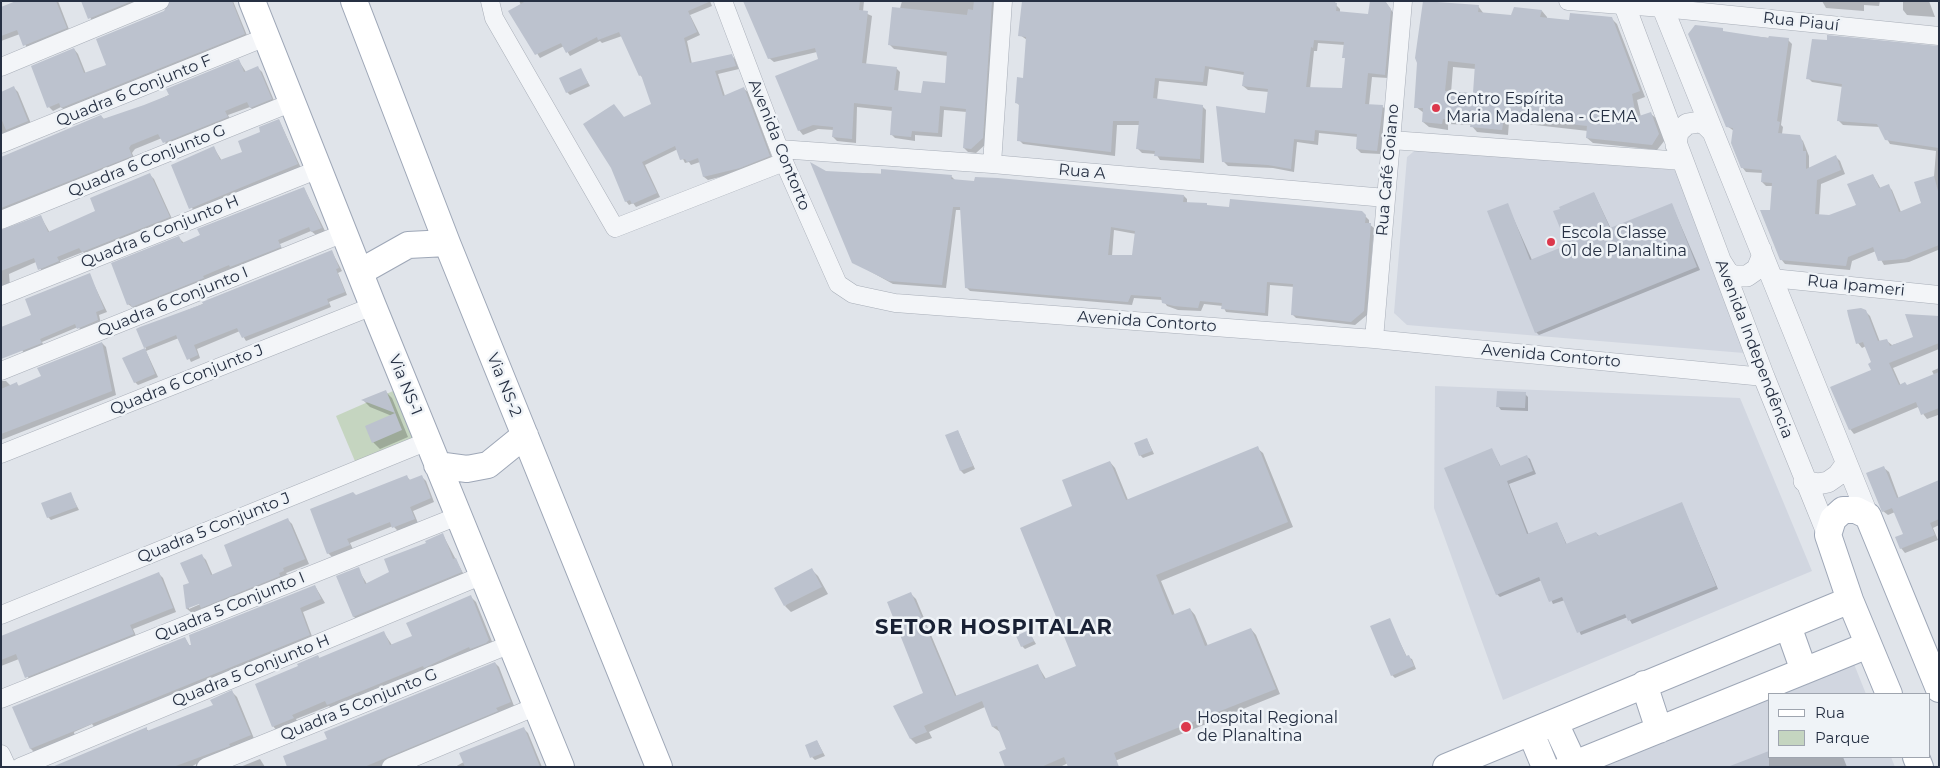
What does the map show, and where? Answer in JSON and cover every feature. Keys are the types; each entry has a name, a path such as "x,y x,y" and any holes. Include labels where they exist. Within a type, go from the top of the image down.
{"main road":[{"name":"Via NS-1","path":"252,1 432,453 561,767"},
{"name":"Via NS-2","path":"354,1 447,244 659,767"},
{"path":"360,272 408,245 447,244"},
{"path":"432,453 467,469 488,465 525,435"},
{"path":"1828,535 1833,519 1843,510 1856,510 1868,516 1934,661 1939,689"},
{"name":"Avenida Independência","path":"1828,535 1850,600 1889,693"},
{"path":"1446,767 1850,600"},
{"path":"1788,626 1804,671"},
{"path":"1555,723 1571,765 1868,645"},
{"path":"1644,684 1659,730"},
{"path":"1531,733 1545,767"}],"street":[{"path":"1,67 160,1"},
{"path":"490,1 494,18 615,228 782,156"},
{"name":"Avenida Contorto","path":"723,1 782,156 838,284 853,294 895,303 1374,339 1764,377"},
{"path":"992,164 1003,1"},
{"name":"Rua Café Goiano","path":"1374,339 1402,1"},
{"path":"1568,1 1624,4"},
{"name":"Rua Piauí","path":"1624,4 1662,5 1939,36"},
{"name":"Avenida Independência","path":"1624,4 1764,377 1804,481 1828,535"},
{"path":"1662,5 1868,516"},
{"name":"Quadra 6 Conjunto F","path":"1,144 266,37"},
{"name":"Quadra 6 Conjunto G","path":"1,220 293,102"},
{"path":"1391,140 1679,153 1678,132 1687,124 1699,122 1705,124 1713,132"},
{"name":"Rua A","path":"782,156 992,164 1386,198"},
{"name":"Quadra 6 Conjunto H","path":"1,296 319,169"},
{"name":"Quadra 6 Conjunto I","path":"1,371 344,232"},
{"path":"1721,262 1728,273 1734,276 1747,276 1758,269 1762,257 1761,250"},
{"name":"Rua Ipameri","path":"1772,278 1939,294"},
{"name":"Quadra 6 Conjunto J","path":"1,454 373,306"},
{"name":"Quadra 5 Conjunto J","path":"1,615 432,453"},
{"path":"1804,481 1818,484 1828,482 1838,475 1846,464"},
{"name":"Quadra 5 Conjunto I","path":"1,699 458,516"},
{"name":"Quadra 5 Conjunto H","path":"20,767 483,575"},
{"name":"Quadra 5 Conjunto G","path":"206,767 511,644"},
{"path":"390,767 537,706"},
{"path":"1,754 7,767"}],"shaded area":[{"name":"Escola Classe 01 de Planaltina","path":"1418,148 1676,170 1744,353 1407,325 1394,313 1407,157"},
{"path":"1435,386 1740,398 1812,571 1503,700 1434,508"},
{"path":"1854,664 1866,693 1782,693"},
{"path":"1768,698 1768,758 1891,758 1895,767 1598,767"}],"green space":[{"path":"400,388 419,437 357,466 336,416"}],"building":[{"path":"16,1 56,1 67,28 23,46 17,30 1,36 1,7"},
{"path":"81,1 132,1 88,19"},
{"path":"170,1 232,1 245,34 61,108 59,103 47,108 31,66 74,48 84,73 106,65 96,39 164,11"},
{"path":"526,1 711,1 688,11 697,32 684,38 690,63 732,54 736,66 715,71 723,96 744,87 770,156 740,168 703,177 698,158 687,162 685,159 680,160 675,146 642,162 657,193 632,204 630,200 625,202 611,168 583,124 614,104 624,117 651,104 641,75 639,76 619,32 598,40 597,37 566,53 561,43 535,55 508,11"},
{"path":"743,1 860,1 859,10 868,11 862,63 897,67 894,90 921,93 923,81 945,83 947,52 888,45 892,7 967,15 968,9 973,10 974,1 992,1 983,138 971,149 963,148 966,109 940,106 938,133 912,131 911,137 890,135 892,107 854,103 852,139 832,137 833,127 813,125 798,131 775,76 818,59 815,48 768,59"},
{"path":"1022,1 1331,1 1337,3 1336,11 1368,14 1370,1 1385,1 1391,9 1385,75 1368,73 1365,104 1383,105 1377,151 1356,149 1357,134 1315,130 1314,141 1294,139 1291,169 1268,165 1222,162 1216,106 1265,113 1268,89 1242,86 1244,72 1205,66 1203,82 1155,78 1153,98 1203,105 1200,159 1154,156 1155,151 1136,149 1139,121 1113,121 1111,152 1017,141 1019,104 1015,103 1017,77 1023,78 1026,37 1018,36","holes":["1314,40 1344,42 1342,58 1345,58 1342,88 1306,87 1311,47 1313,48"]},
{"path":"1423,1 1479,5 1478,12 1511,15 1514,7 1542,10 1540,17 1569,20 1570,13 1612,17 1640,91 1632,94 1636,117 1651,112 1659,134 1652,145 1586,138 1587,126 1537,120 1504,117 1502,130 1470,127 1471,121 1443,119 1442,124 1422,122 1423,108 1414,108 1417,63 1415,58","holes":["1448,61 1475,64 1473,93 1445,91"]},
{"path":"1695,25 1723,28 1723,31 1768,38 1769,36 1789,38 1777,121 1780,122 1778,133 1800,135 1803,151 1806,151 1806,169 1836,155 1841,170 1817,180 1815,214 1829,215 1856,205 1847,184 1873,174 1879,188 1889,184 1899,212 1921,203 1914,182 1934,176 1939,195 1939,245 1904,259 1878,261 1873,247 1848,257 1846,266 1780,260 1760,210 1770,210 1772,183 1761,182 1762,170 1741,168 1731,143 1733,128 1726,127 1688,34"},
{"path":"1827,35 1939,46 1939,148 1885,140 1877,124 1837,121 1842,84 1806,79 1812,39 1827,40"},
{"path":"239,59 244,72 258,66 272,99 250,108 247,102 225,111 228,117 163,143 158,134 131,145 129,148 132,156 1,208 1,157 101,115 103,119 169,95 166,89"},
{"path":"581,68 588,83 566,93 559,78"},
{"path":"14,86 28,121 6,130 1,118 1,92"},
{"path":"279,119 298,164 189,209 171,165 214,146 220,160 242,152 238,141 260,132 259,127"},
{"path":"810,162 826,171 881,174 881,169 952,175 951,179 974,181 975,177 998,178 1184,195 1183,202 1207,203 1207,205 1229,207 1230,199 1362,211 1366,215 1365,223 1371,223 1364,311 1351,322 1291,315 1293,284 1267,282 1265,313 1221,309 1222,303 1200,301 1198,308 1174,306 1162,303 1161,297 1131,295 1128,302 965,288 960,207 953,207 942,285 889,281 852,263","holes":["1111,227 1135,231 1132,255 1108,255"]},
{"path":"150,173 170,217 82,252 79,248 57,257 59,261 38,270 34,258 1,271 1,230 41,215 48,232 95,211 90,198"},
{"path":"304,187 322,228 311,232 309,227 278,240 281,247 230,267 229,265 203,276 204,278 132,307 130,304 127,305 111,263 179,236 182,243 200,235 197,229"},
{"path":"1594,192 1610,228 1672,203 1697,267 1535,333 1487,211 1508,203 1530,260 1567,245 1553,211"},
{"path":"332,250 339,268 336,269 345,292 327,299 329,304 242,338 237,328 194,345 198,355 187,360 176,335 144,348 136,329 203,304 202,302"},
{"path":"90,273 104,309 96,312 98,320 77,329 75,324 40,339 42,343 1,359 1,327 31,315 25,299"},
{"path":"1861,308 1866,310 1878,341 1887,339 1890,346 1913,337 1905,314 1939,316 1939,343 1889,363 1899,385 1905,382 1907,385 1939,372 1939,408 1921,415 1916,402 1849,430 1830,387 1871,370 1868,364 1871,362 1863,342 1856,344 1847,310"},
{"path":"102,342 112,391 1,434 1,389 17,382 18,386 41,376 37,368"},
{"path":"145,348 155,374 134,383 122,358"},
{"path":"386,390 402,430 372,443 365,426 395,413 361,400"},
{"path":"1497,391 1526,392 1525,408 1496,407"},
{"path":"958,430 973,466 960,471 945,435"},
{"path":"1147,438 1152,451 1139,456 1134,443"},
{"path":"1258,446 1288,522 1156,575 1172,615 1190,608 1205,646 1251,628 1276,689 1114,753 1119,767 1068,767 1064,757 1041,767 1005,767 999,752 1006,749 997,726 992,727 982,701 924,726 927,732 910,739 893,706 923,693 887,602 911,592 955,696 1038,664 1044,679 1076,666 1020,528 1072,506 1062,480 1110,461 1126,500"},
{"path":"1492,448 1500,466 1527,455 1533,471 1507,481 1527,534 1557,522 1566,544 1596,532 1598,536 1682,502 1716,586 1628,621 1625,614 1577,633 1562,597 1549,602 1539,577 1496,595 1444,468"},
{"path":"1884,466 1897,498 1939,480 1939,519 1930,523 1935,535 1900,549 1895,537 1903,534 1892,508 1882,512 1866,473"},
{"path":"407,475 409,480 422,475 431,498 410,507 415,519 392,528 390,522 347,539 350,545 327,554 310,509 353,492 356,495"},
{"path":"71,492 77,507 47,518 41,503"},
{"path":"288,518 305,559 283,568 284,571 279,573 280,576 201,608 199,604 186,609 183,585 189,583 180,563 202,554 211,575 232,566 224,545"},
{"path":"443,533 453,559 456,558 462,572 353,617 336,576 359,567 365,584 389,572 384,559 426,543 425,541"},
{"path":"812,568 822,587 784,606 774,588"},
{"path":"159,572 173,608 130,625 134,634 25,678 16,654 1,660 1,636"},
{"path":"315,585 321,599 300,608 310,635 30,749 12,707 185,637 189,645 191,645 189,635"},
{"path":"471,595 489,640 486,643 470,649 469,647 424,668 423,666 327,705 325,701 292,715 294,718 272,727 255,684 298,666 297,664 318,655 319,658 384,631 390,645 412,636 406,623"},
{"path":"1390,618 1406,656 1409,655 1414,666 1391,676 1370,626"},
{"path":"1029,630 1034,641 1021,647 1016,636"},
{"path":"495,662 511,702 496,708 498,711 364,767 287,767 283,756 327,739 324,732"},
{"path":"232,690 251,735 229,744 230,746 173,767 52,767 147,727 147,731 213,705 210,700"},
{"path":"524,727 540,767 465,767 459,753"},
{"path":"817,740 823,753 810,758 805,745"},
{"path":"1768,751 1769,767 1730,766"}],"place":[{"name":"Centro Espírita Maria Madalena - CEMA","path":"1436,108"},
{"name":"Escola Classe 01 de Planaltina","path":"1551,242"},
{"name":"Hospital Regional de Planaltina","path":"1186,727"}],"district":[{"name":"SETOR HOSPITALAR","path":"994,628"}]}
